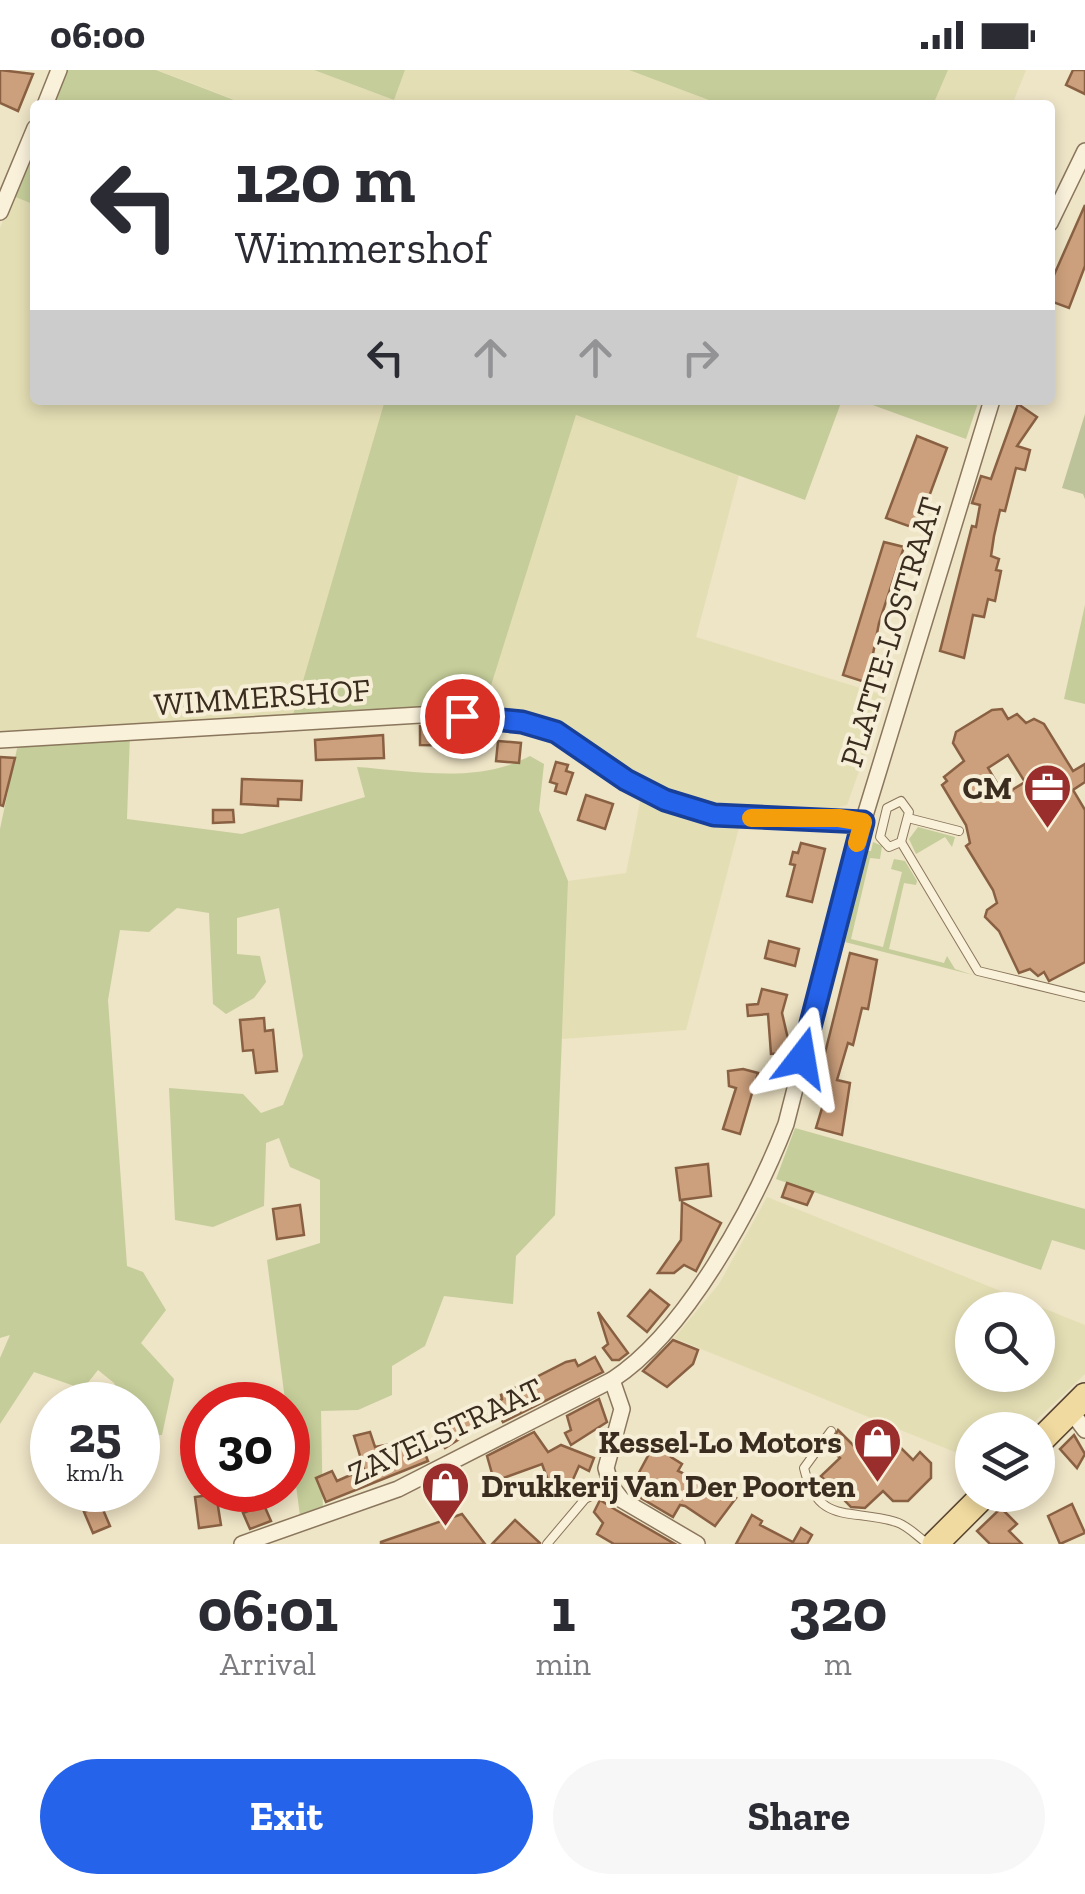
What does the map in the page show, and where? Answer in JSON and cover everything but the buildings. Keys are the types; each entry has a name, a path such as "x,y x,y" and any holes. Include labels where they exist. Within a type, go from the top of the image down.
{"main road":[{"path":"1055,1430 1080,1412"},
{"path":"932,1544 966,1512"}],"street":[{"path":"46,100 59,70"},
{"path":"0,212 30,140"},
{"path":"1055,213 1085,151"},
{"name":"PLATTE-LOSTRAAT","path":"612,1380 635,1365 704,1281 768,1170 786,1124 863,822 990,405"},
{"name":"WIMMERSHOF","path":"0,740 437,714 486,717 556,732 639,786 714,815 863,822"},
{"path":"612,1380 622,1409 606,1468 610,1486 622,1500 698,1544"},
{"name":"ZAVELSTRAAT","path":"242,1544 398,1490 612,1380"}],"lane":[{"path":"893,803 906,805 908,818 900,842 888,847 882,842 882,827 893,803"},
{"path":"908,818 958,832"},
{"path":"863,822 882,827"},
{"path":"900,842 978,971 1085,997"},
{"path":"831,1431 804,1468 810,1492 824,1508 900,1522 932,1544"},
{"path":"546,1544 585,1499 610,1486"}],"shaded area":[{"path":"157,70 314,70 394,100 235,100"},
{"path":"405,70 629,70 709,100 394,100"},
{"path":"948,70 1026,70 1014,100 935,100"},
{"path":"13,196 30,203 30,405 384,405 293,715 0,731 0,228"},
{"path":"576,415 739,475 696,637 886,696 847,805 822,812 713,804 666,792 561,725 519,712 484,708"},
{"path":"641,797 680,815 717,824 740,824 686,1030 562,1039 568,881 626,873"},
{"path":"767,1197 1003,1292 955,1292 955,1392 1055,1392 1055,1313 1085,1325 1085,1374 1045,1412 955,1412 955,1452 674,1338 719,1284"}],"green space":[{"path":"67,70 156,70 234,100 54,100"},
{"path":"314,70 405,70 394,100"},
{"path":"629,70 948,70 935,100 709,100"},
{"path":"30,157 30,203 13,196"},
{"path":"384,405 840,405 805,500 576,415 484,708 293,715"},
{"path":"873,405 977,405 966,439"},
{"path":"1085,414 1085,499 1083,494 1062,488"},
{"path":"1085,605 1085,704 1064,699"},
{"path":"130,733 127,819 242,834 365,797 357,767 467,773 510,765 530,756 544,764 539,810 568,881 555,1215 516,1256 513,1304 444,1296 425,1346 392,1366 392,1395 358,1410 321,1411 323,1516 301,1524 299,1512 310,1512 310,1382 283,1382 267,1260 320,1243 320,1180 290,1167 279,1138 266,1143 264,1206 213,1227 175,1220 169,1088 243,1094 261,1113 283,1105 303,1056 279,908 237,918 237,954 260,956 266,982 254,998 226,1014 213,1004 209,913 177,908 149,932 120,930 108,1000 127,1266 143,1272 166,1310 141,1343 174,1379 162,1435 160,1382 113,1382 98,1370 89,1382 63,1382 34,1372 0,1424 0,1358 10,1335 0,1338 0,829 19,739"},
{"path":"918,827 955,837 952,847 945,837 916,854 909,839"},
{"path":"873,842 882,846 880,859 870,858 851,939 883,947 902,872 891,869 894,859 905,861 917,881 916,885 904,883 889,949 944,963 947,956 955,969 973,975 845,942 867,851 871,851"},
{"path":"795,1128 1085,1209 1085,1250 1052,1240 1041,1270 776,1179"}],"slow traffic":[{"path":"751,818 839,818 863,822 857,843"}],"place":[{"name":"CM","path":"1047,830"},
{"name":"Kessel-Lo Motors","path":"877,1484"},
{"name":"Drukkerij Van Der Poorten","path":"446,1528"}],"route":[{"path":"462,716 522,722 556,732 626,780 665,800 714,815 863,822 802,1058"}]}
